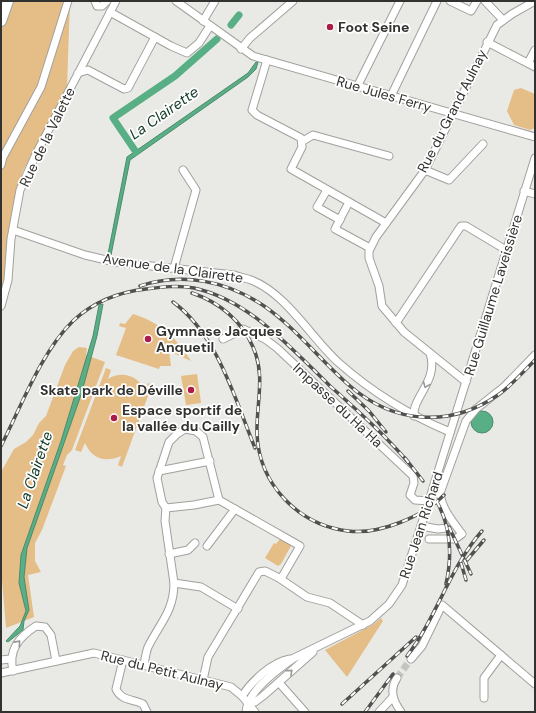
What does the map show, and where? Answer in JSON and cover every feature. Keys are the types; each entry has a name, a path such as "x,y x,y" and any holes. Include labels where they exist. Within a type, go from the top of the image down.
{"highway":[{"path":"1,21 8,1"}],"street":[{"path":"1,165 3,157 42,87 68,1"},
{"path":"95,1 97,6 102,6 107,1"},
{"name":"Rue de la Valette","path":"1,306 8,280 13,230 20,190 36,154 116,1"},
{"name":"Rue Jules Ferry","path":"176,1 242,49 257,57 357,87 535,136"},
{"path":"203,21 215,1"},
{"path":"242,49 250,38 293,1"},
{"path":"357,87 400,1"},
{"path":"391,96 437,1"},
{"path":"450,1 471,11 477,1"},
{"path":"485,1 503,20"},
{"name":"Rue du Grand Aulnay","path":"370,248 386,223 425,170 454,114 487,42 497,25 535,1"},
{"path":"110,12 187,53 200,43 210,26"},
{"path":"78,73 88,70 124,89 128,88 155,37"},
{"path":"487,42 535,67"},
{"path":"528,63 535,50"},
{"path":"267,60 253,107 253,112 298,136 303,141"},
{"path":"386,223 291,169 302,147 303,141 313,135 389,156"},
{"path":"425,170 449,180 483,144"},
{"name":"Rue Guillaume Laveissière","path":"450,432 535,158"},
{"path":"174,268 180,240 196,190 183,170"},
{"path":"327,190 317,207 340,220"},
{"path":"524,191 535,194"},
{"path":"349,202 335,229 370,248 369,258 379,286 381,302 404,332 466,382"},
{"path":"396,323 461,226 466,226 506,250"},
{"name":"Avenue de la Clairette","path":"13,230 85,255 115,262 174,268 234,276 252,280 269,290 282,301 339,363 379,395 414,416 450,432"},
{"name":"Impasse du Ha Ha","path":"223,339 243,329 265,338 412,476 414,483 410,494 415,500 430,501"},
{"path":"414,416 413,411 426,388 432,369 432,359 430,353"},
{"path":"429,539 455,539 462,534 441,502 440,493 466,421 476,409 505,386 535,355"},
{"path":"144,665 148,648 172,605 174,583 165,521 166,508 162,502 157,478 169,442 184,429 196,431 203,437 219,500"},
{"name":"Rue Jean Richard","path":"242,696 247,689 270,668 283,660 294,658 363,625 383,611 402,586 430,501 450,432"},
{"path":"159,470 210,461"},
{"path":"166,508 194,505 219,500 300,546 282,577 279,578"},
{"path":"207,546 235,509"},
{"path":"421,526 438,529 447,528"},
{"path":"169,554 188,550 195,544"},
{"path":"203,680 204,667 208,657 260,572 265,571 279,578 307,597 330,603 363,625"},
{"path":"174,583 202,588 238,609"},
{"path":"411,659 422,646 442,605 535,684"},
{"path":"13,671 10,659 12,649 34,627 39,625 45,627 50,632 56,662"},
{"name":"Rue Jean Richard","path":"248,703 255,702 263,696 318,647"},
{"name":"Rue du Petit Aulnay","path":"1,673 94,654 231,687 242,696 255,712"},
{"path":"484,698 484,678 501,655"},
{"name":"Rue Jean Richard","path":"248,703 257,689 294,658"},
{"path":"1,660 10,659"},
{"path":"123,660 116,689 122,697 143,704 147,712"},
{"path":"397,678 392,685 393,697 401,712"},
{"path":"281,685 305,712"},
{"path":"379,712 393,697"},
{"path":"246,712 248,703"}],"shaded area":[{"path":"1,1 70,1 67,87 22,173 1,305"},
{"path":"256,62 258,62 256,69 248,77 130,160 111,255 108,254 127,157 248,73"},
{"path":"521,88 535,94 535,128 530,130 514,125 507,111 514,90"},
{"path":"103,304 97,336 81,395 27,548 24,577 29,610 24,621 23,630 8,642 6,641 20,626 26,611 19,583 21,555 61,441 93,336 99,305"},
{"name":"Gymnase Jacques Anquetil","path":"133,314 151,321 174,338 191,361 169,351 171,366 160,366 159,369 116,355 126,328 119,326 120,323 125,324"},
{"path":"79,347 87,348 86,355 105,362 72,450 67,455 63,465 66,466 42,530 35,543 35,561 41,572 28,575 34,617 6,628 1,568 1,472 14,449 26,442 33,435 39,423 46,416 65,365 73,351"},
{"name":"Espace sportif de la vallée du Cailly","path":"106,368 111,370 108,379 119,375 130,376 135,378 143,386 145,392 148,383 152,385 122,467 118,465 121,456 110,459 100,458 91,453 85,443 81,452 75,450"},
{"name":"Skate park de Déville","path":"197,374 201,403 186,405 181,376"},
{"path":"482,411 490,414 493,422 490,430 482,433 474,430 471,422 474,414"},
{"path":"283,538 292,544 281,564 278,566 265,558 274,543 276,544"},
{"path":"381,618 383,621 347,677 325,650 374,624"}],"waterway":[{"path":"231,25 239,15"},
{"name":"La Clairette","path":"136,152 113,118 175,76 217,39"}],"tunnel":[{"path":"397,678 411,659"}],"railway":[{"path":"140,286 172,280 204,281 235,290 250,297 287,324 339,376 367,399 385,408 404,414 422,417 442,417 461,413 480,406 498,395 513,383 535,360"},
{"path":"1,446 41,364 51,348 73,321 89,308 116,295 136,290 182,287 194,288 214,294 233,303 268,327 370,422 408,462"},
{"path":"192,293 220,307 236,321 243,329 253,347 257,358 260,379 257,423 259,452 273,485 284,499 298,511 313,520 330,527 360,532 399,523 424,510 444,495"},
{"path":"173,302 188,315 202,331 213,349 232,389 255,448"},
{"path":"348,391 369,411 386,432"},
{"path":"405,458 423,481"},
{"path":"437,502 442,512 448,532 449,563 446,584"},
{"path":"449,527 471,574"},
{"path":"407,656 418,641 461,560 482,531"},
{"path":"467,560 484,540"},
{"path":"461,563 466,580"},
{"path":"342,704 416,637"},
{"path":"365,712 393,674"}],"place":[{"name":"Foot Seine","path":"330,27"},
{"name":"Gymnase Jacques Anquetil","path":"148,339"},
{"name":"Skate park de Déville","path":"191,390"},
{"name":"Espace sportif de la vallée du Cailly","path":"114,418"}]}
